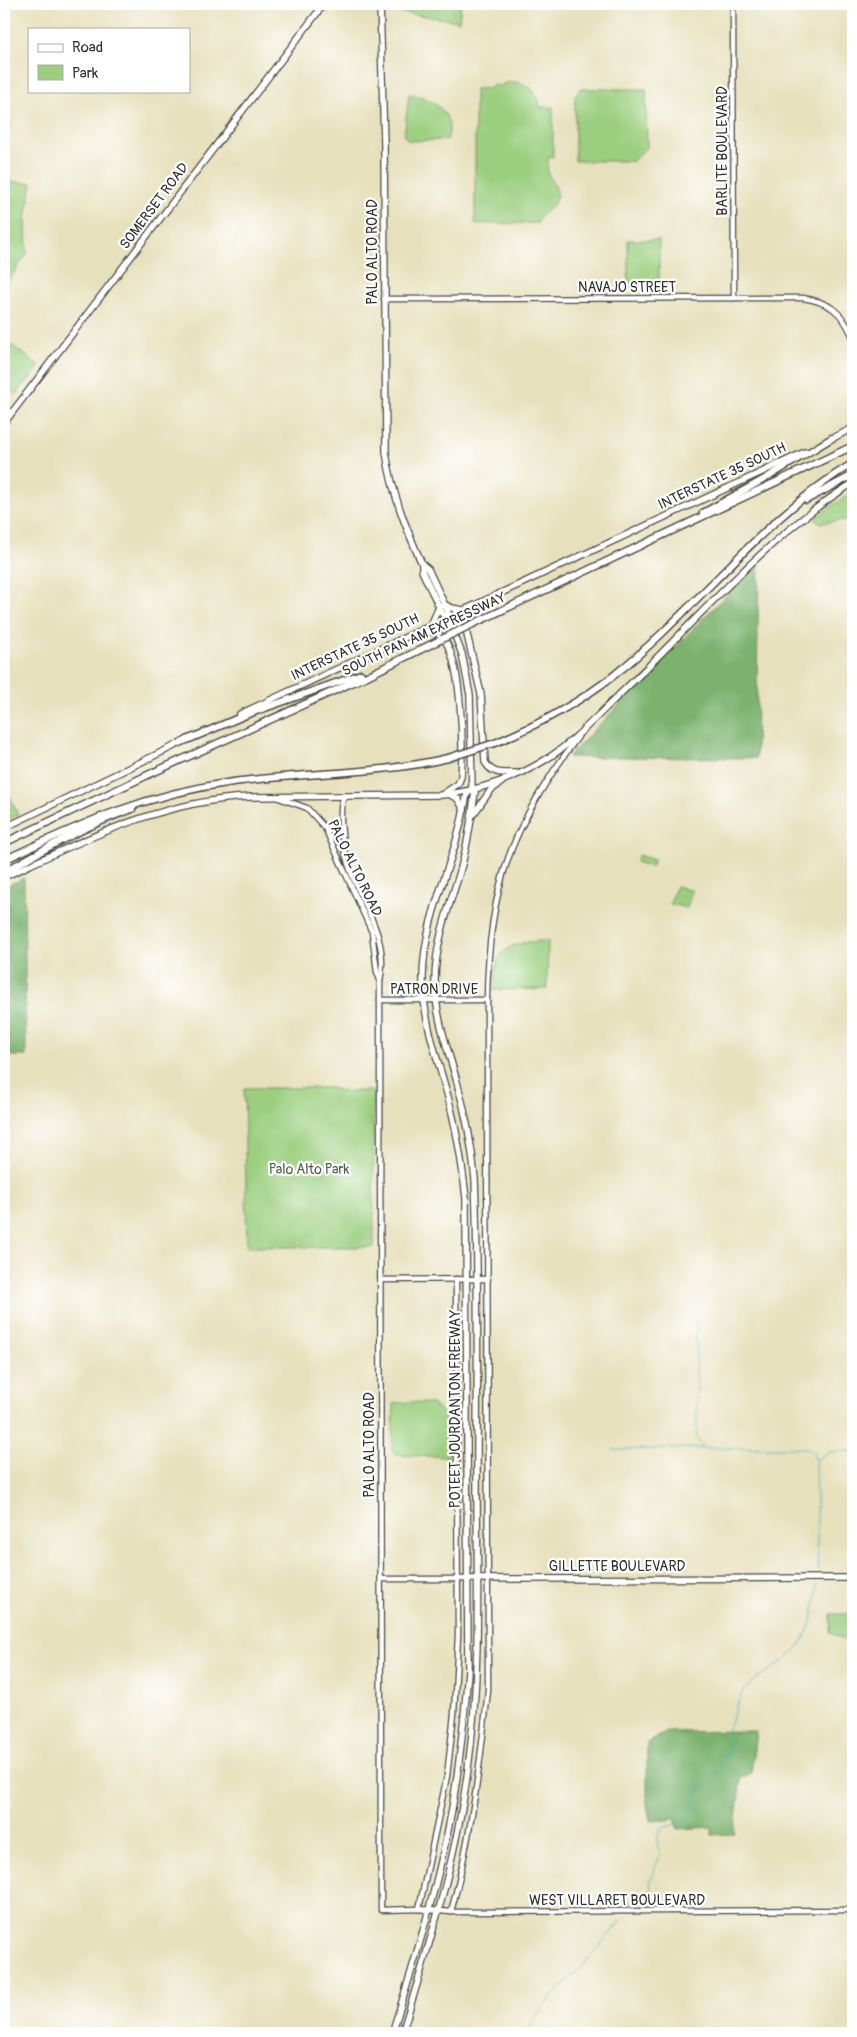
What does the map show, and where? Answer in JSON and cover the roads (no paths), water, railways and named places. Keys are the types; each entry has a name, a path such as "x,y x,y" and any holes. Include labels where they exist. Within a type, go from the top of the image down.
{"highway":[{"path":"682,527 832,438"},
{"name":"SOUTH PAN AM EXPRESSWAY","path":"4,843 161,769 367,676 853,446"},
{"path":"4,860 107,813 173,792 232,782 400,768 461,755 495,743 565,709 602,684 646,647 778,518 811,491 853,463"},
{"path":"778,518 815,494 853,475"},
{"path":"187,740 266,707 355,677 423,645 442,639"},
{"path":"4,872 93,824 173,792"}],"main road":[{"name":"SOMERSET ROAD","path":"4,423 324,4"},
{"name":"PALO ALTO ROAD","path":"380,4 384,144 384,433 388,466 396,499"},
{"name":"INTERSTATE 35 SOUTH","path":"4,828 431,625 853,428"},
{"path":"4,877 74,844 136,819 165,810 232,797 442,795 472,789 519,773 544,761 587,726 647,669 777,538 820,504 853,483"},
{"name":"POTEET JOURDANTON FREEWAY","path":"396,499 401,516 422,564 428,569 441,605 448,613 448,618 462,654 470,695 472,789 475,792 472,817 458,876 440,933 436,958 436,1000 468,1124 473,1156 477,1279 477,1661 471,1741 462,1810 439,1911 402,2033"},
{"path":"431,625 441,605 468,609 465,626 481,694 485,762 492,770 498,773 519,773"},
{"path":"415,633 432,632 441,635 450,651 460,703 461,777 458,784 442,795"},
{"path":"472,817 490,791 507,778"},
{"name":"POTEET JOURDANTON FREEWAY","path":"392,2033 429,1910 449,1825 462,1740 468,1670 466,1198 462,1158 424,1000 423,982 424,954 428,927 464,810 467,794 472,789"},
{"path":"449,794 458,800 464,810"},
{"name":"GILLETTE BOULEVARD","path":"468,1578 853,1578"}],"street":[{"name":"BARLITE BOULEVARD","path":"733,4 734,298"},
{"name":"NAVAJO STREET","path":"384,299 803,298 828,305 840,315 853,337"},
{"path":"451,1912 468,1839 480,1767 488,1690 487,962 491,921 512,846 534,800 587,726"},
{"name":"PALO ALTO ROAD","path":"349,796 342,802 344,848 352,876 377,930 382,966 380,981 381,1910"},
{"name":"PALO ALTO ROAD","path":"270,797 288,800 307,808 325,828 369,925 374,942 377,972 380,981"},
{"name":"PATRON DRIVE","path":"380,1000 487,1000"},
{"name":"POTEET JOURDANTON FREEWAY","path":"419,1909 436,1832 452,1739 456,1686 458,1579 456,1279"},
{"path":"381,1280 488,1279"},
{"name":"GILLETTE BOULEVARD","path":"382,1578 468,1578"},
{"name":"WEST VILLARET BOULEVARD","path":"381,1910 419,1909 451,1912 853,1910"}],"waterway":[{"path":"696,1322 697,1439 704,1448 807,1448 813,1452 815,1460 818,1569"},
{"path":"613,1450 702,1448"},
{"path":"816,1460 829,1452 853,1451"},
{"path":"629,1904 631,1901 644,1900 651,1887 650,1881 661,1853 657,1841 661,1828 684,1822 703,1785 713,1779 715,1773 730,1752 727,1737 728,1730 743,1692 755,1680 786,1659 799,1646 807,1632 812,1617 817,1584"},
{"path":"527,2033 533,2020 553,1995 579,1970 621,1921"}],"park label":[{"name":"Palo Alto Park","path":"309,1169"}]}
